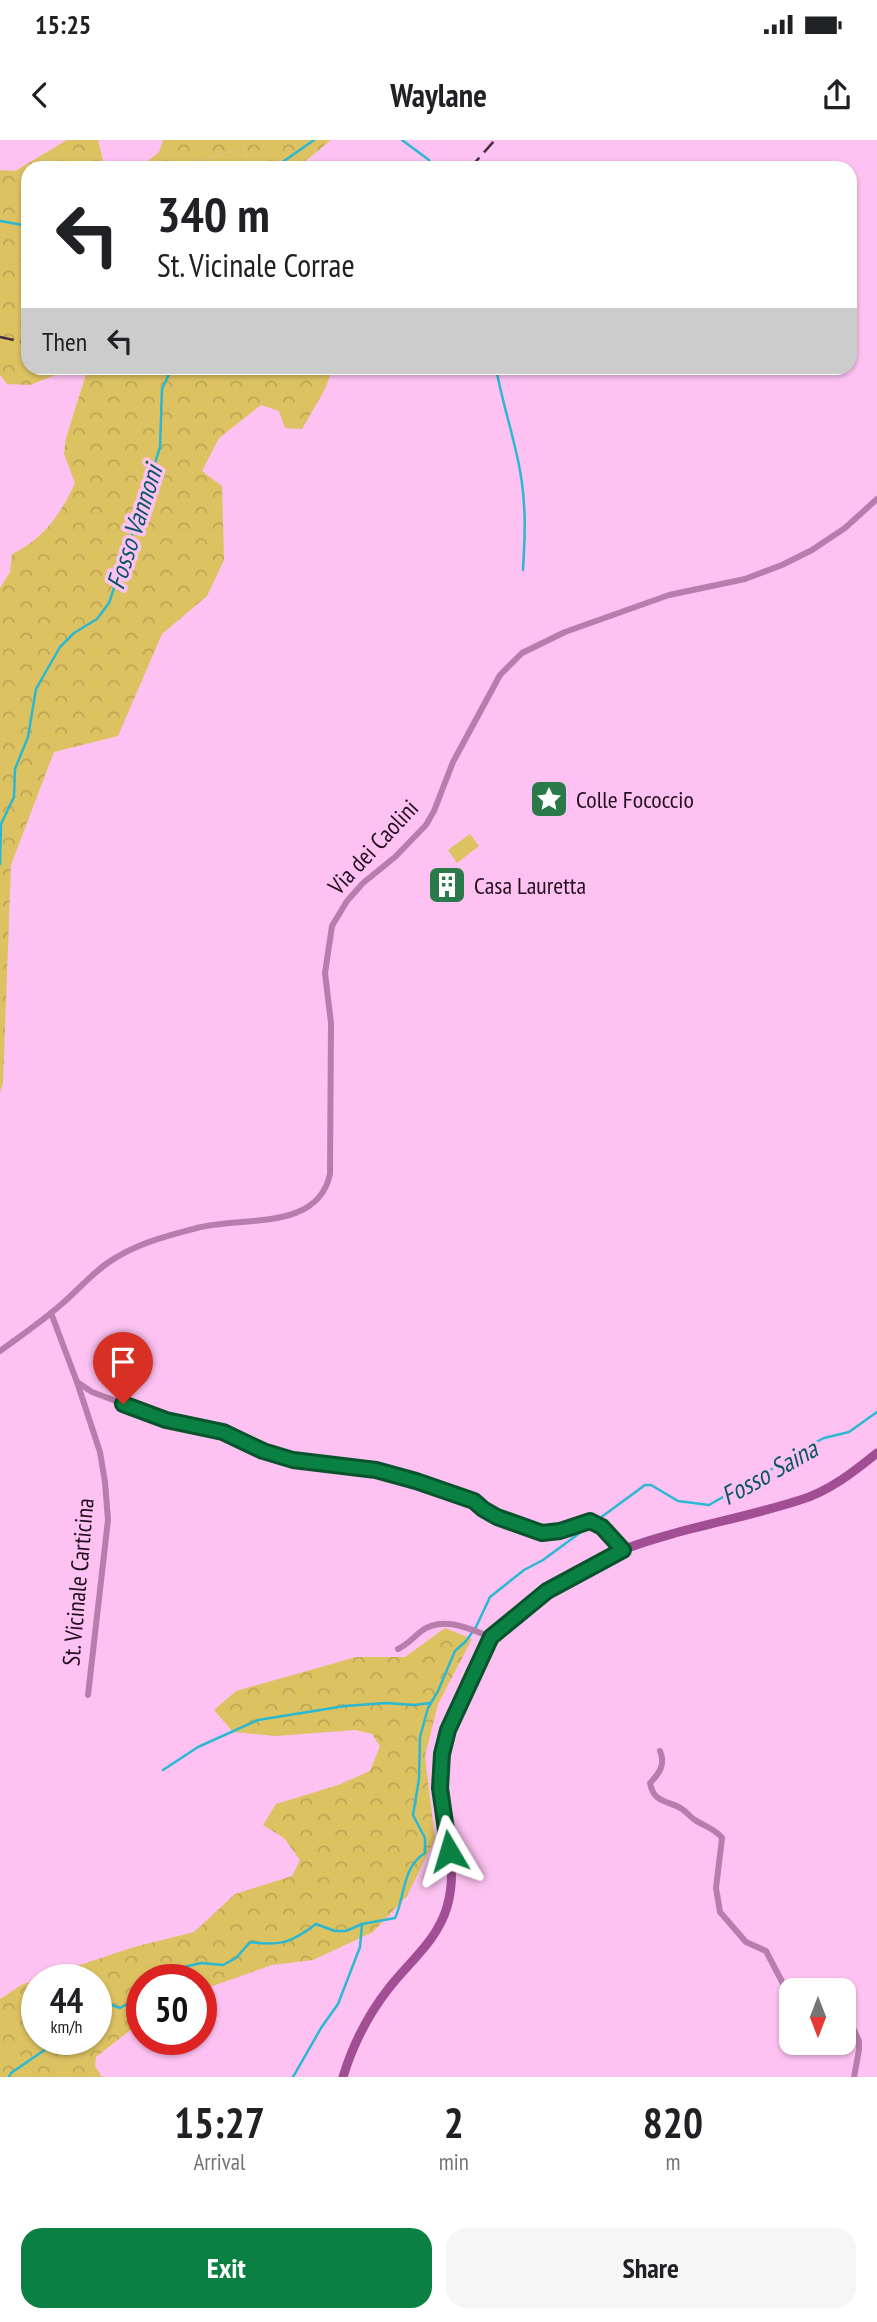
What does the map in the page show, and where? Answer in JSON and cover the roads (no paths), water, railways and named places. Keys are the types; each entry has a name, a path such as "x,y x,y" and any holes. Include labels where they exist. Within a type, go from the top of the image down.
{"main road":[{"path":"343,2077 350,2053 365,2021 440,1927 452,1883 440,1788 442,1754 448,1730 491,1637 547,1591 623,1550 694,1527 801,1500 876,1456"}],"street":[{"name":"Via dei Caolini","path":"0,1351 51,1313 115,1258 134,1248 202,1226 285,1216 306,1209 322,1198 328,1187 330,1174 331,1023 325,973 332,926 355,892 426,825 445,786 453,762 489,692 510,663 537,644 651,601 745,579 782,565 812,551 845,528 877,499"},
{"name":"St. Vicinale Carticina","path":"51,1313 100,1452 105,1482 108,1520 88,1695"},
{"path":"77,1382 92,1392 166,1420 233,1435 263,1451 295,1460 376,1470 416,1481 474,1501 497,1517 542,1533 560,1531 590,1521 602,1527 623,1550"},
{"path":"398,1649 434,1624 458,1624 491,1637"},
{"path":"660,1751 662,1769 650,1783 652,1792 669,1805 680,1807 722,1838 716,1888 720,1912 746,1942 765,1951 780,1978"},
{"path":"854,2077 859,2041 856,2034"}],"waterway":[{"path":"284,161 314,140"},
{"path":"402,140 430,161"},
{"path":"0,221 21,225"},
{"name":"Fosso Vannoni","path":"0,864 1,824 14,797 15,769 28,737 36,689 60,647 74,633 97,619 109,603 133,532 146,508 160,447 162,389 169,375"},
{"path":"497,375 523,487 523,570"},
{"name":"Fosso Saina","path":"217,1964 223,1965 236,1958 250,1942 285,1942 316,1924 335,1931 346,1931 362,1924 395,1918 408,1874 425,1853 425,1838 413,1815 419,1779 420,1737 428,1708 455,1651 476,1627 490,1597 645,1485 651,1485 678,1501 709,1505 777,1466 794,1453 824,1438 849,1432 877,1412"},
{"path":"163,1770 198,1747 258,1720 345,1706 431,1703"},
{"name":"Fosso Saina","path":"293,2077 338,2004 360,1947 362,1924"},
{"name":"Fosso Saina","path":"197,1964 212,1964"},
{"path":"112,2005 120,2008 126,2004"},
{"path":"9,2077 37,2055"}],"railway":[{"path":"476,161 495,140"},
{"path":"0,337 21,342"}],"place":[{"name":"Colle Fococcio","path":"549,799"},
{"name":"Casa Lauretta","path":"447,885"}]}
